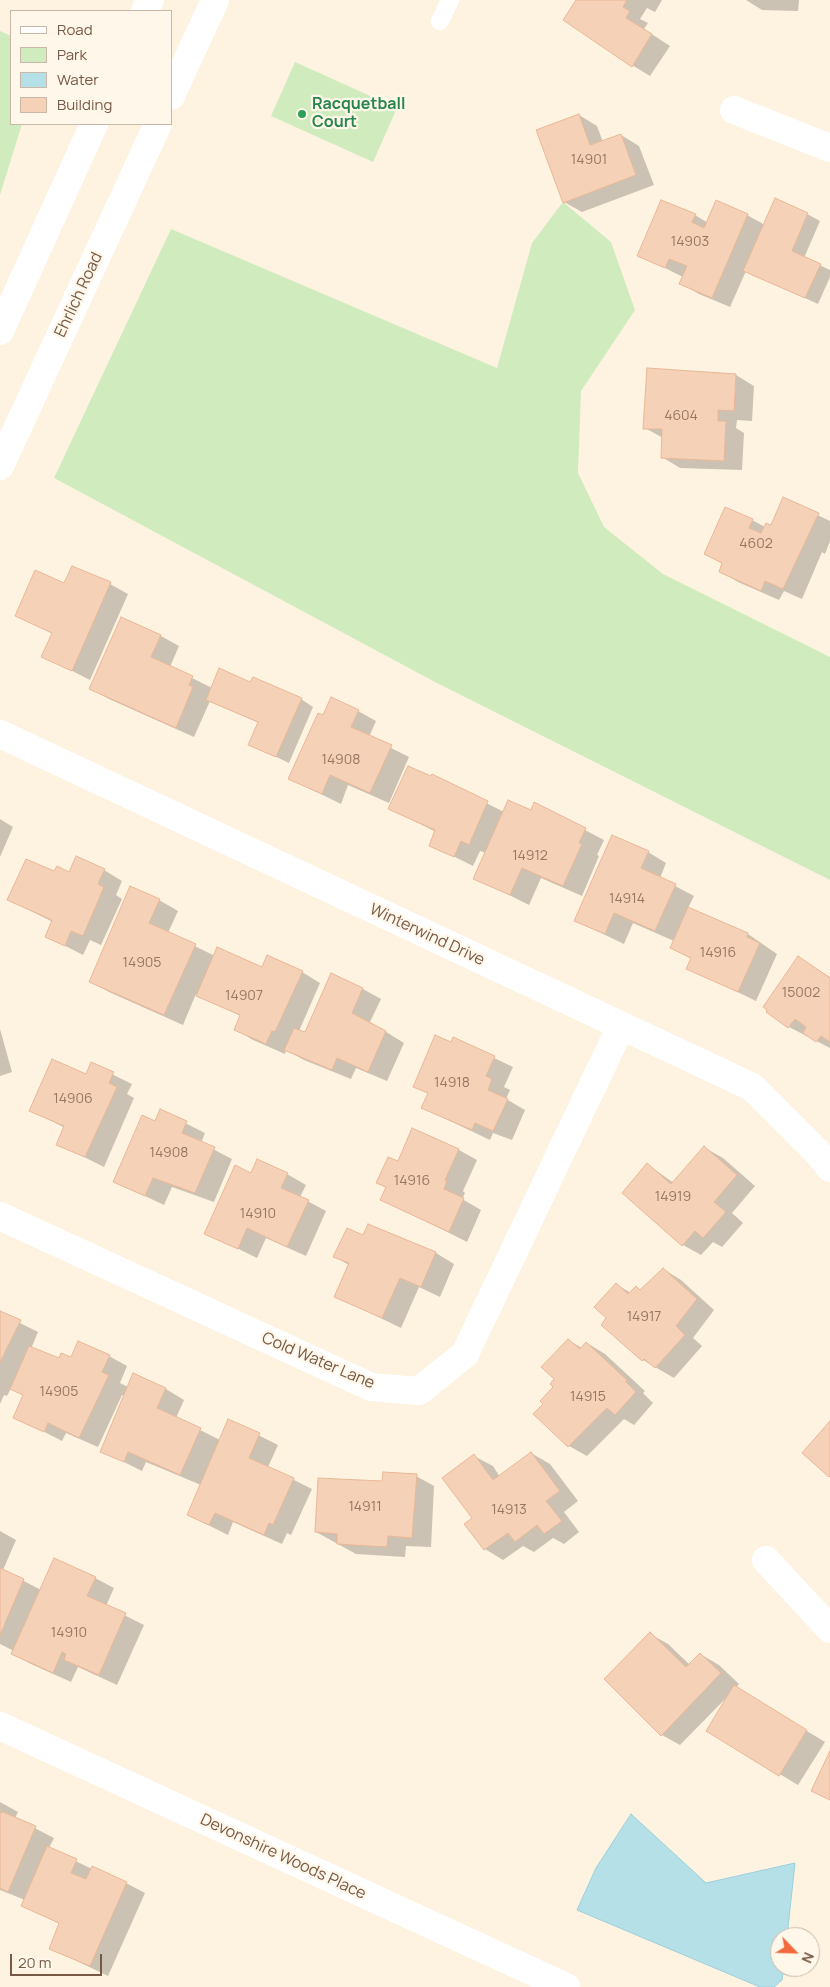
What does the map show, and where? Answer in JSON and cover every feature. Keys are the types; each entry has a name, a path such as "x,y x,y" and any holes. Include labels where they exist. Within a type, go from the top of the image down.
{"street":[{"path":"172,94 215,0"},
{"path":"734,110 830,148"},
{"path":"0,332 94,125"},
{"name":"Ehrlich Road","path":"0,466 158,125"},
{"name":"Winterwind Drive","path":"0,734 752,1087 818,1153 830,1168"},
{"name":"Cold Water Lane","path":"0,1216 371,1387 419,1391 465,1354 621,1026"},
{"path":"766,1560 830,1629"},
{"name":"Devonshire Woods Place","path":"0,1726 566,1987"}],"lane":[{"path":"440,21 450,0"}],"green space":[{"path":"0,31 10,36 10,125 22,125 0,195"},
{"path":"295,62 397,108 373,162 271,116"},
{"path":"563,202 611,242 635,310 581,391 578,473 604,527 663,574 830,657 830,880 435,682 54,478 171,229 497,368 532,243"}],"water":[{"path":"631,1814 706,1883 795,1863 788,1927 770,1927 770,1977 782,1977 782,1980 774,1987 760,1987 577,1910 596,1868"}],"building":[{"path":"576,0 627,0 623,7 630,11 626,18 652,34 632,67 563,20"},
{"path":"579,114 590,145 621,134 636,175 563,203 536,130"},
{"path":"775,198 808,213 792,251 821,264 805,298 743,271"},
{"path":"661,200 696,214 692,222 704,228 716,200 748,214 712,298 679,284 687,266 669,259 665,268 637,256"},
{"path":"647,368 736,374 734,411 718,410 718,421 726,421 724,461 661,458 662,429 643,429"},
{"path":"783,497 819,513 783,589 765,581 761,591 719,572 722,563 704,554 725,507 753,519 749,528 761,533 766,523 771,525"},
{"path":"72,566 111,582 72,671 41,657 52,633 15,616 35,570 64,583"},
{"path":"121,617 161,635 151,657 193,676 189,685 193,687 176,728 89,689"},
{"path":"219,668 250,682 253,677 302,698 276,757 248,745 258,722 206,700"},
{"path":"331,697 359,710 351,727 392,745 370,793 330,775 322,794 288,779 318,713 323,715"},
{"path":"408,766 431,776 432,774 488,801 469,845 461,841 454,857 429,846 435,830 388,809"},
{"path":"508,800 531,810 534,802 586,828 579,843 582,844 563,886 522,868 510,895 473,879"},
{"path":"612,835 649,851 641,868 676,884 655,931 614,913 605,934 574,921"},
{"path":"76,856 105,869 98,884 104,887 83,936 71,931 65,946 45,937 52,920 7,900 26,859 54,871 57,866 69,872"},
{"path":"130,886 160,899 149,923 196,944 164,1015 89,982"},
{"path":"688,907 748,933 747,937 760,943 738,992 686,969 691,958 670,948"},
{"path":"217,947 262,967 267,955 303,971 275,1032 272,1031 266,1044 234,1030 240,1015 196,996"},
{"path":"798,956 830,978 830,1042 821,1036 816,1042 803,1033 806,1027 795,1019 788,1028 766,1012 767,1010 763,1007"},
{"path":"331,973 363,988 352,1013 386,1031 368,1072 337,1058 332,1070 284,1050 294,1028 305,1032"},
{"path":"435,1035 451,1042 453,1037 495,1056 486,1076 492,1079 488,1090 508,1099 493,1131 475,1123 472,1130 421,1108 428,1093 413,1087"},
{"path":"52,1059 86,1074 91,1062 114,1072 109,1083 117,1087 85,1157 56,1145 64,1126 29,1111"},
{"path":"160,1109 187,1121 182,1133 215,1147 195,1193 153,1178 145,1196 113,1182 142,1115 155,1121"},
{"path":"412,1128 459,1149 445,1180 447,1181 444,1189 464,1198 449,1232 380,1200 386,1187 376,1183 388,1157 398,1161"},
{"path":"704,1146 737,1175 714,1202 726,1212 703,1238 695,1231 682,1246 622,1193 647,1163 671,1184"},
{"path":"257,1159 288,1173 281,1188 309,1200 287,1247 247,1228 238,1249 204,1234 235,1165 251,1173"},
{"path":"368,1224 436,1252 421,1287 400,1278 382,1318 334,1297 349,1263 333,1257 347,1228 363,1235"},
{"path":"663,1268 697,1299 676,1326 685,1335 655,1368 644,1359 642,1361 601,1325 606,1318 594,1307 616,1283 628,1294 636,1286 640,1290"},
{"path":"0,1311 21,1320 0,1362"},
{"path":"568,1339 580,1349 586,1342 627,1380 626,1382 636,1392 615,1415 607,1408 568,1447 533,1414 543,1404 540,1401 553,1387 550,1384 554,1379 541,1367"},
{"path":"78,1341 110,1355 102,1372 109,1375 79,1438 48,1423 44,1432 13,1418 23,1395 10,1389 29,1346 59,1358 61,1353 71,1357"},
{"path":"133,1373 166,1388 157,1408 201,1428 180,1475 128,1452 124,1462 100,1452"},
{"path":"228,1419 260,1433 249,1458 294,1478 273,1525 269,1523 264,1535 215,1513 209,1525 187,1515"},
{"path":"830,1421 830,1476 829,1477 802,1453"},
{"path":"531,1452 560,1491 546,1501 562,1521 544,1534 537,1525 515,1542 508,1533 484,1550 464,1524 472,1518 442,1478 474,1454 493,1480"},
{"path":"383,1472 417,1474 412,1538 388,1536 387,1547 337,1544 337,1534 315,1532 318,1478 382,1481"},
{"path":"54,1558 96,1577 87,1596 126,1613 99,1675 64,1660 66,1654 62,1652 53,1673 11,1654"},
{"path":"0,1568 24,1579 0,1635"},
{"path":"650,1632 686,1667 700,1653 721,1673 661,1736 604,1679"},
{"path":"734,1685 807,1730 779,1776 706,1731"},
{"path":"830,1751 830,1800 811,1791"},
{"path":"3,1812 36,1826 8,1892 0,1888 0,1813"},
{"path":"47,1846 77,1859 71,1873 86,1879 92,1866 127,1882 90,1966 49,1949 59,1923 21,1906"}],"place":[{"name":"Racquetball Court","path":"302,114"}]}
